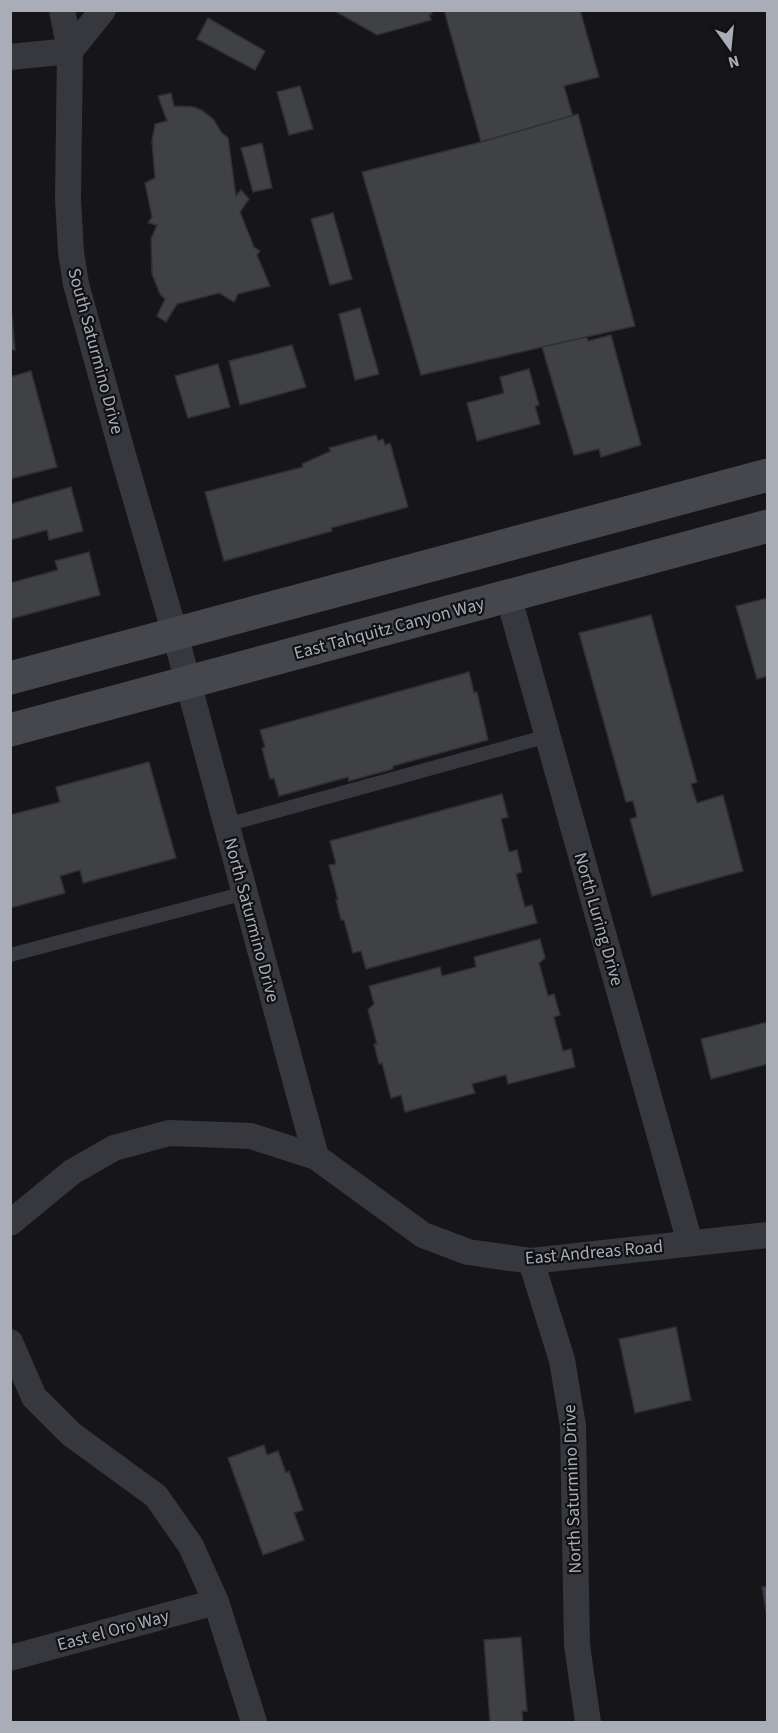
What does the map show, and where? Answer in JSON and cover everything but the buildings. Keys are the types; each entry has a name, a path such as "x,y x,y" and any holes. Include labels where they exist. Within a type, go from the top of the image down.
{"main road":[{"path":"10,678 768,475"},
{"name":"East Tahquitz Canyon Way","path":"10,730 768,526"}],"street":[{"name":"South Saturmino Drive","path":"62,10 69,51 68,199 71,252 76,285 188,682"},
{"path":"10,57 69,51 103,10"},
{"name":"North Luring Drive","path":"508,595 690,1243"},
{"name":"North Saturmino Drive","path":"188,682 316,1157"},
{"name":"East Andreas Road","path":"10,1223 72,1172 114,1148 169,1133 251,1136 316,1157 423,1235 468,1252 531,1261 768,1235"},
{"name":"North Saturmino Drive","path":"531,1261 562,1360 573,1426 577,1645 588,1722"},
{"path":"10,1342 34,1397 70,1434 156,1496 191,1546 216,1602 254,1722"},
{"name":"East el Oro Way","path":"10,1658 216,1602"}],"lane":[{"path":"226,825 548,736"},
{"path":"10,954 245,893"}]}
